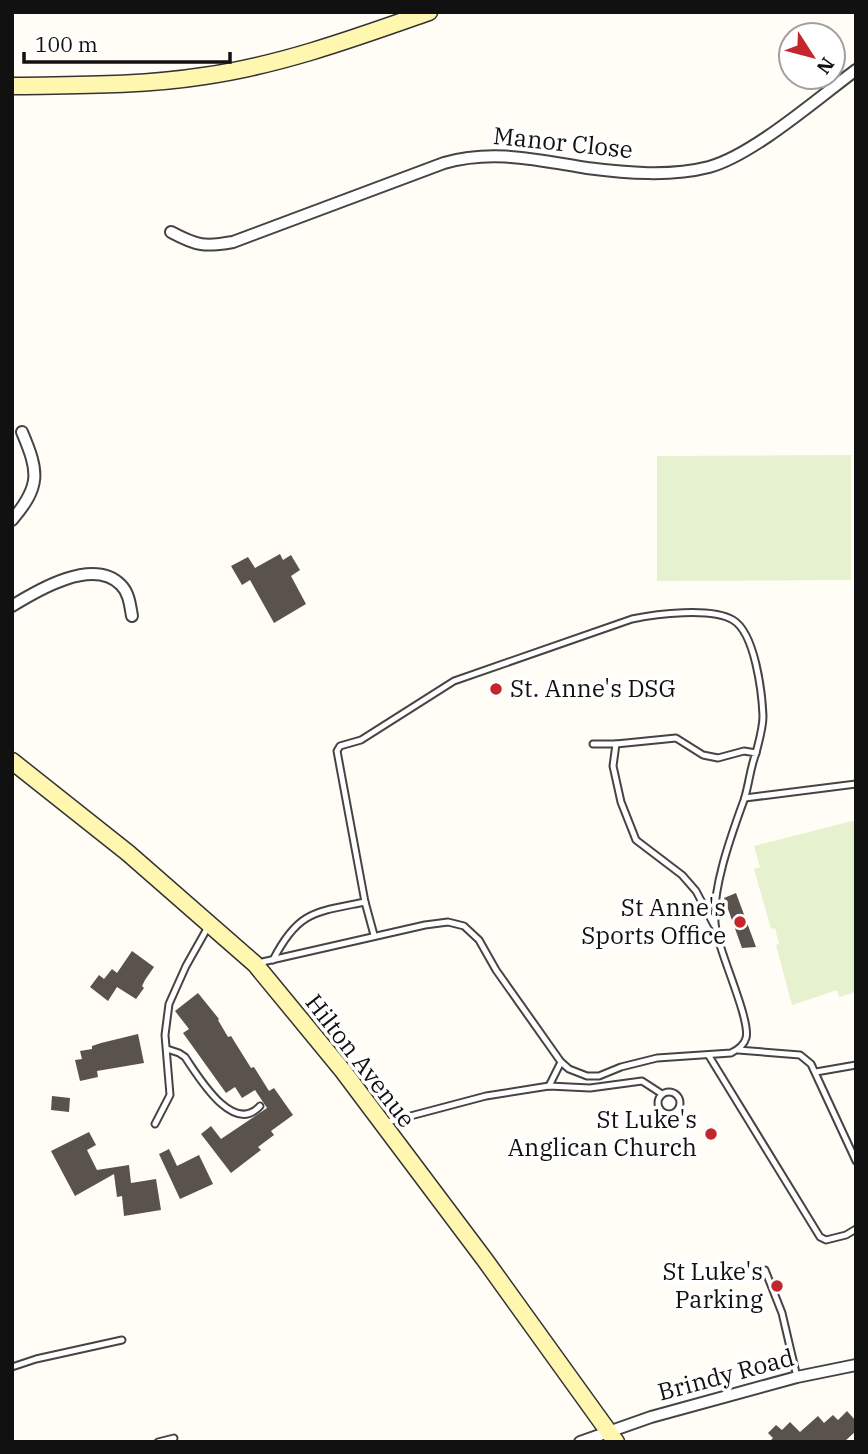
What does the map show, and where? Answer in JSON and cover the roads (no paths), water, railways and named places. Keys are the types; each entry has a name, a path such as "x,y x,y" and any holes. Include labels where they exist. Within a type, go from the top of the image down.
{"street":[{"path":"12,86 119,85 203,76 270,64 429,12"},
{"name":"Manor Close","path":"171,232 192,243 209,246 233,242 444,163 467,157 490,155 598,169 660,173 709,166 743,151 856,70"},
{"path":"12,520 28,502 35,479 33,459 22,432"},
{"path":"12,606 68,577 103,576 121,585 128,596 132,616"},
{"name":"Hilton Avenue","path":"12,761 128,853 255,964 343,1071 485,1259 612,1436"},
{"name":"Brindy Road","path":"580,1442 612,1436 797,1377 856,1365"}],"lane":[{"path":"255,964 374,935 448,922 464,926 479,940 496,970 561,1062 577,1072 587,1076 599,1076 657,1058 731,1054 738,1050 746,1038 747,1030 718,945 715,905 736,817 745,797 763,718 752,646 734,620 712,614 654,614 632,619 454,681 361,740 340,746 337,751 365,902 374,935"},
{"path":"593,744 676,738 703,755 718,758 744,751 756,753"},
{"path":"616,744 613,766 621,802 636,840 682,875 696,891 715,925"},
{"path":"745,797 856,784"},
{"path":"273,960 284,939 303,919 314,912 365,902"},
{"path":"155,1124 170,1095 165,1027 169,1004 186,966 210,924"},
{"path":"167,1049 185,1057 213,1096 234,1112 246,1114 260,1106"},
{"path":"738,1050 800,1055 811,1064 856,1161"},
{"path":"709,1056 820,1237 827,1240 856,1229"},
{"path":"549,1086 561,1062"},
{"path":"816,1072 856,1065"},
{"path":"381,1124 486,1096 549,1086 590,1088 642,1081 662,1094 669,1092 679,1097 680,1105 677,1111 668,1115 660,1110 658,1102 662,1094"},
{"path":"765,1270 782,1313 797,1377"},
{"path":"12,1367 122,1340"},
{"path":"158,1442 174,1438"}],"place":[{"name":"St. Anne's DSG","path":"496,689"},
{"name":"St Anne's Sports Office","path":"740,922"},
{"name":"St Luke's Anglican Church","path":"711,1134"},
{"name":"St Luke's Parking","path":"777,1286"}]}
